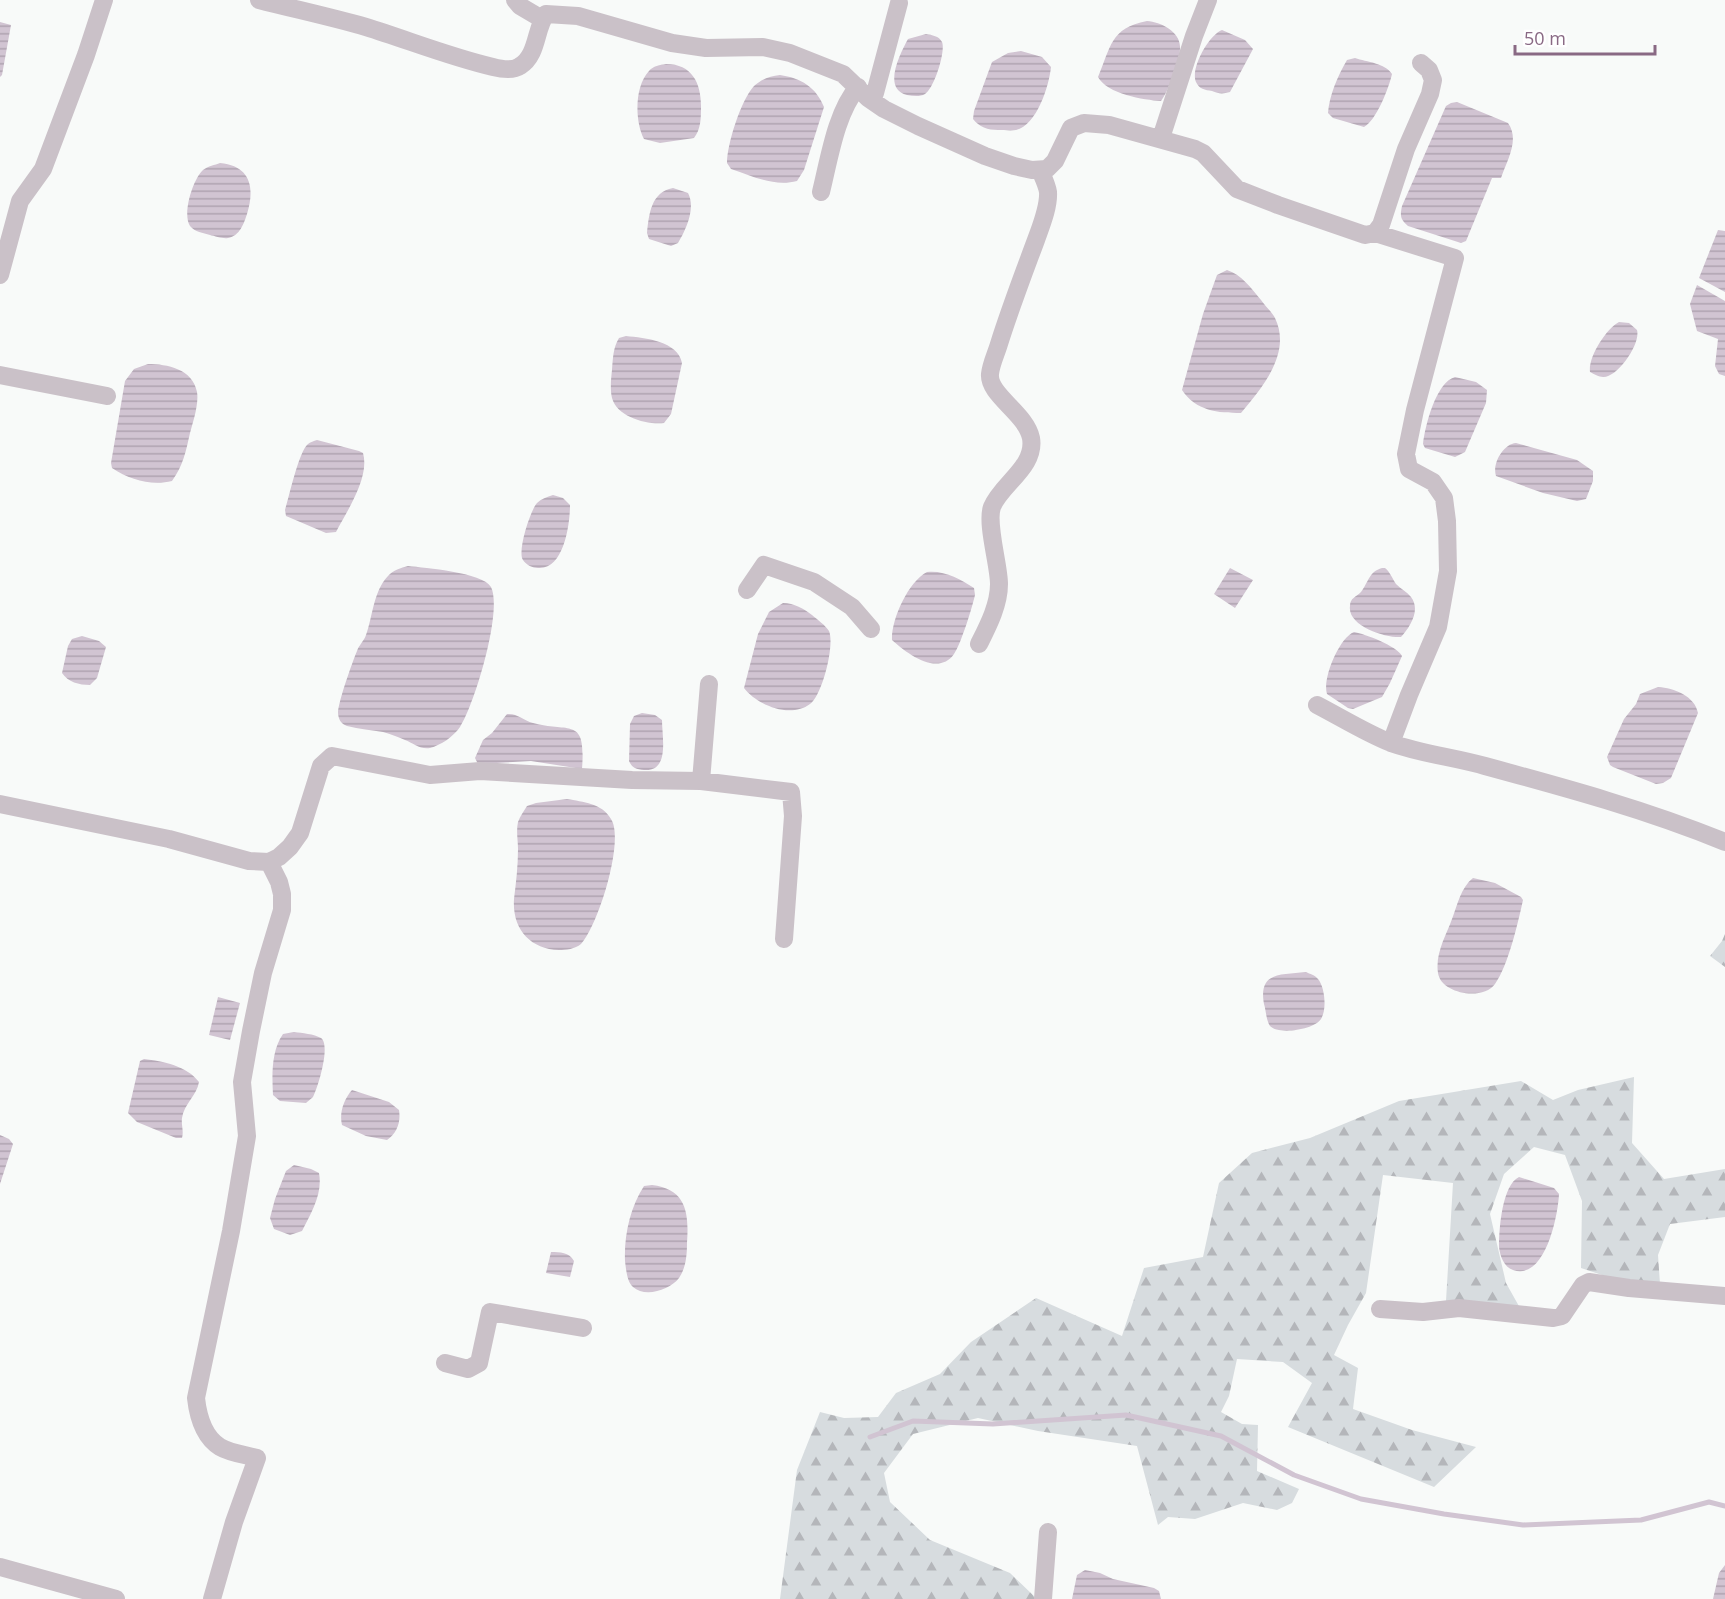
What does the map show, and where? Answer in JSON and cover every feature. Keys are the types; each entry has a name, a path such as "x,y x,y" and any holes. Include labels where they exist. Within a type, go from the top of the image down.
{"street":[{"path":"0,275 20,201 43,169 104,0"},
{"path":"259,0 365,27 504,69 517,68 526,60 531,53 539,23 546,14 578,16 672,43 706,48 763,47 826,66 843,74 884,109 985,156 1014,166 1040,170 1051,167 1071,128 1084,123 1109,125 1161,138 1203,153 1232,184 1248,194 1365,235 1375,233 1455,258 1415,410 1406,454 1409,469 1433,482 1444,498 1448,521 1448,571 1438,627 1408,695 1391,743"},
{"path":"515,0 520,6 542,19"},
{"path":"1161,138 1208,0"},
{"path":"872,100 899,3"},
{"path":"1375,233 1381,225 1406,149 1430,94 1433,80 1429,69 1421,63"},
{"path":"821,192 836,133 851,95 858,87"},
{"path":"979,645 993,618 1000,586 990,519 992,507 1028,460 1031,450 1032,440 1029,429 1022,418 993,388 990,375 1012,302 1042,225 1048,191 1040,170"},
{"path":"0,375 107,396"},
{"path":"747,590 764,565 814,582 852,607 871,629"},
{"path":"701,781 709,684"},
{"path":"1317,705 1391,743 1482,765 1658,816 1725,842"},
{"path":"0,804 169,839 249,861 269,862 279,857 300,833 321,766 332,756 430,775 480,771 632,780 701,781 791,792 793,816 784,939"},
{"path":"212,1599 234,1522 257,1458 220,1447 206,1432 198,1415 196,1398 231,1231 247,1136 242,1082 263,973 282,910 279,882 269,862"},
{"path":"1380,1309 1423,1312 1459,1308 1553,1318 1562,1316 1583,1285 1590,1282 1629,1288 1725,1296"},
{"path":"445,1363 468,1369 479,1363 490,1312 583,1328"},
{"path":"1043,1599 1048,1532"},
{"path":"0,1567 116,1599"}],"green space":[{"path":"1725,934 1725,967 1710,956"},
{"path":"1634,1077 1632,1143 1664,1179 1725,1169 1725,1217 1670,1224 1658,1255 1660,1284 1617,1280 1581,1268 1582,1201 1565,1155 1534,1147 1504,1174 1490,1214 1506,1283 1520,1308 1446,1301 1453,1183 1383,1175 1366,1293 1334,1355 1358,1368 1353,1409 1412,1430 1476,1447 1434,1487 1288,1427 1312,1383 1283,1362 1237,1359 1229,1396 1221,1412 1242,1424 1258,1425 1257,1471 1299,1489 1292,1503 1277,1510 1243,1503 1195,1519 1168,1517 1158,1525 1137,1446 1038,1431 978,1418 913,1434 884,1473 890,1502 930,1540 1010,1573 1035,1599 780,1599 797,1470 820,1412 844,1418 878,1417 896,1393 940,1374 971,1342 1036,1298 1122,1336 1144,1268 1203,1257 1219,1183 1252,1153 1310,1138 1399,1101 1521,1081 1553,1100 1578,1090"}],"shaded area":[{"path":"1147,21 1158,23 1169,29 1179,42 1178,60 1166,94 1161,101 1117,92 1109,88 1098,77 1109,48 1119,34 1126,28"},
{"path":"0,22 11,25 0,77"},
{"path":"1222,30 1245,40 1253,49 1230,92 1221,93 1201,88 1195,76 1198,61 1206,45"},
{"path":"926,34 937,37 942,42 938,70 932,85 925,94 907,95 895,86 895,70 908,39"},
{"path":"1021,51 1042,57 1051,67 1041,104 1030,121 1023,127 1016,130 987,129 973,119 992,62 1008,53"},
{"path":"1355,58 1380,65 1392,74 1377,111 1369,124 1364,127 1333,118 1328,113 1340,72 1347,60"},
{"path":"666,64 682,67 693,76 701,98 701,119 694,138 660,143 644,139 637,105 644,78 652,68"},
{"path":"780,75 795,78 807,85 817,94 824,107 804,170 797,181 780,183 731,169 727,163 729,145 744,101 754,86 769,77"},
{"path":"1457,102 1508,123 1513,136 1511,150 1501,178 1492,178 1466,241 1461,243 1408,226 1401,215 1402,206 1446,106"},
{"path":"220,163 230,165 244,174 248,180 251,195 243,225 236,235 226,238 194,230 190,226 187,213 190,197 199,174"},
{"path":"673,188 688,193 691,205 684,232 678,243 671,246 649,239 647,233 652,205 660,194"},
{"path":"1718,230 1725,231 1725,292 1699,278"},
{"path":"1227,270 1242,279 1254,291 1274,316 1279,331 1280,344 1272,369 1258,393 1241,413 1201,407 1182,390 1203,314 1217,275"},
{"path":"1697,285 1725,301 1725,376 1719,374 1715,366 1718,339 1697,331 1690,304"},
{"path":"1619,322 1629,323 1637,330 1632,351 1615,372 1609,376 1598,376 1590,372 1595,351 1604,337"},
{"path":"626,336 668,345 679,356 682,363 671,414 664,423 641,421 626,415 615,405 611,391 614,349 619,338"},
{"path":"148,364 163,365 185,373 195,384 197,392 195,413 184,458 172,481 157,483 134,479 112,468 125,381 134,369"},
{"path":"1455,377 1476,382 1487,390 1486,403 1465,452 1455,457 1425,448 1423,444 1429,416 1437,396 1442,387"},
{"path":"317,440 363,453 363,473 360,483 336,532 326,533 286,516 285,510 301,455 308,444"},
{"path":"1516,443 1577,460 1593,471 1593,481 1586,499 1577,501 1543,493 1496,476 1495,471 1500,455 1511,444"},
{"path":"553,495 563,498 570,505 564,544 560,554 547,567 530,566 522,556 525,532 537,503"},
{"path":"408,566 465,574 477,578 491,587 494,599 485,658 466,716 454,734 430,748 420,747 383,732 347,726 342,723 338,715 346,682 358,649 366,635 379,589 390,574"},
{"path":"1230,568 1253,580 1235,608 1214,594"},
{"path":"1382,568 1390,573 1396,584 1414,602 1415,613 1401,637 1377,633 1361,625 1351,613 1352,599 1361,592 1372,574"},
{"path":"927,572 940,572 957,578 974,588 975,595 957,649 947,661 940,663 922,660 905,651 892,640 894,622 902,602 913,584"},
{"path":"783,603 799,607 812,615 829,631 830,638 829,658 815,699 802,708 793,710 774,708 765,704 744,688 758,634 769,612"},
{"path":"1354,632 1388,645 1402,656 1382,697 1353,709 1327,694 1326,687 1329,669 1338,650 1348,636"},
{"path":"82,636 99,641 106,647 97,678 90,685 67,679 62,673 68,646 72,639"},
{"path":"1658,687 1683,694 1693,702 1698,713 1671,778 1656,784 1613,767 1607,757 1624,719 1636,704 1640,694"},
{"path":"642,713 655,715 662,720 663,744 663,752 658,765 644,770 637,769 629,761 630,724 634,716"},
{"path":"507,714 533,723 573,730 581,741 582,769 531,761 478,764 475,758 483,740 492,733"},
{"path":"567,799 592,804 603,810 611,819 615,845 608,883 588,934 579,946 559,950 539,946 531,941 516,919 514,899 518,862 517,829 527,806"},
{"path":"1473,878 1495,883 1523,900 1512,944 1500,976 1489,989 1472,994 1446,986 1441,980 1437,966 1442,945 1460,897 1465,886"},
{"path":"1306,972 1317,978 1324,993 1325,1004 1321,1019 1311,1026 1296,1030 1274,1029 1270,1026 1264,1004 1263,993 1268,980 1281,975"},
{"path":"218,997 240,1003 230,1040 209,1035"},
{"path":"294,1032 321,1038 324,1042 325,1049 320,1076 313,1097 306,1103 280,1101 273,1095 276,1048 283,1034"},
{"path":"144,1059 181,1068 199,1082 183,1113 182,1138 176,1138 137,1122 128,1113 140,1061"},
{"path":"352,1090 389,1102 399,1110 398,1127 387,1140 366,1136 342,1125 343,1106"},
{"path":"0,1135 9,1139 13,1144 0,1184"},
{"path":"294,1165 319,1173 320,1181 315,1203 302,1231 290,1235 274,1229 270,1218 286,1171"},
{"path":"1519,1177 1554,1188 1559,1194 1556,1217 1548,1244 1534,1266 1524,1271 1513,1270 1507,1266 1501,1257 1499,1247 1505,1198 1513,1182"},
{"path":"644,1186 664,1187 679,1197 686,1213 687,1252 683,1270 675,1282 664,1289 644,1292 633,1287 628,1279 625,1261 626,1241 629,1222 639,1194"},
{"path":"551,1252 564,1253 572,1258 574,1261 570,1277 546,1273"},
{"path":"1725,1565 1725,1599 1713,1599 1719,1573"},
{"path":"1085,1570 1154,1588 1159,1591 1161,1599 1072,1599 1077,1575"}],"waterway":[{"path":"870,1437 913,1421 993,1424 1126,1415 1221,1436 1294,1475 1361,1499 1444,1514 1523,1525 1641,1520 1709,1502 1725,1506"}]}
